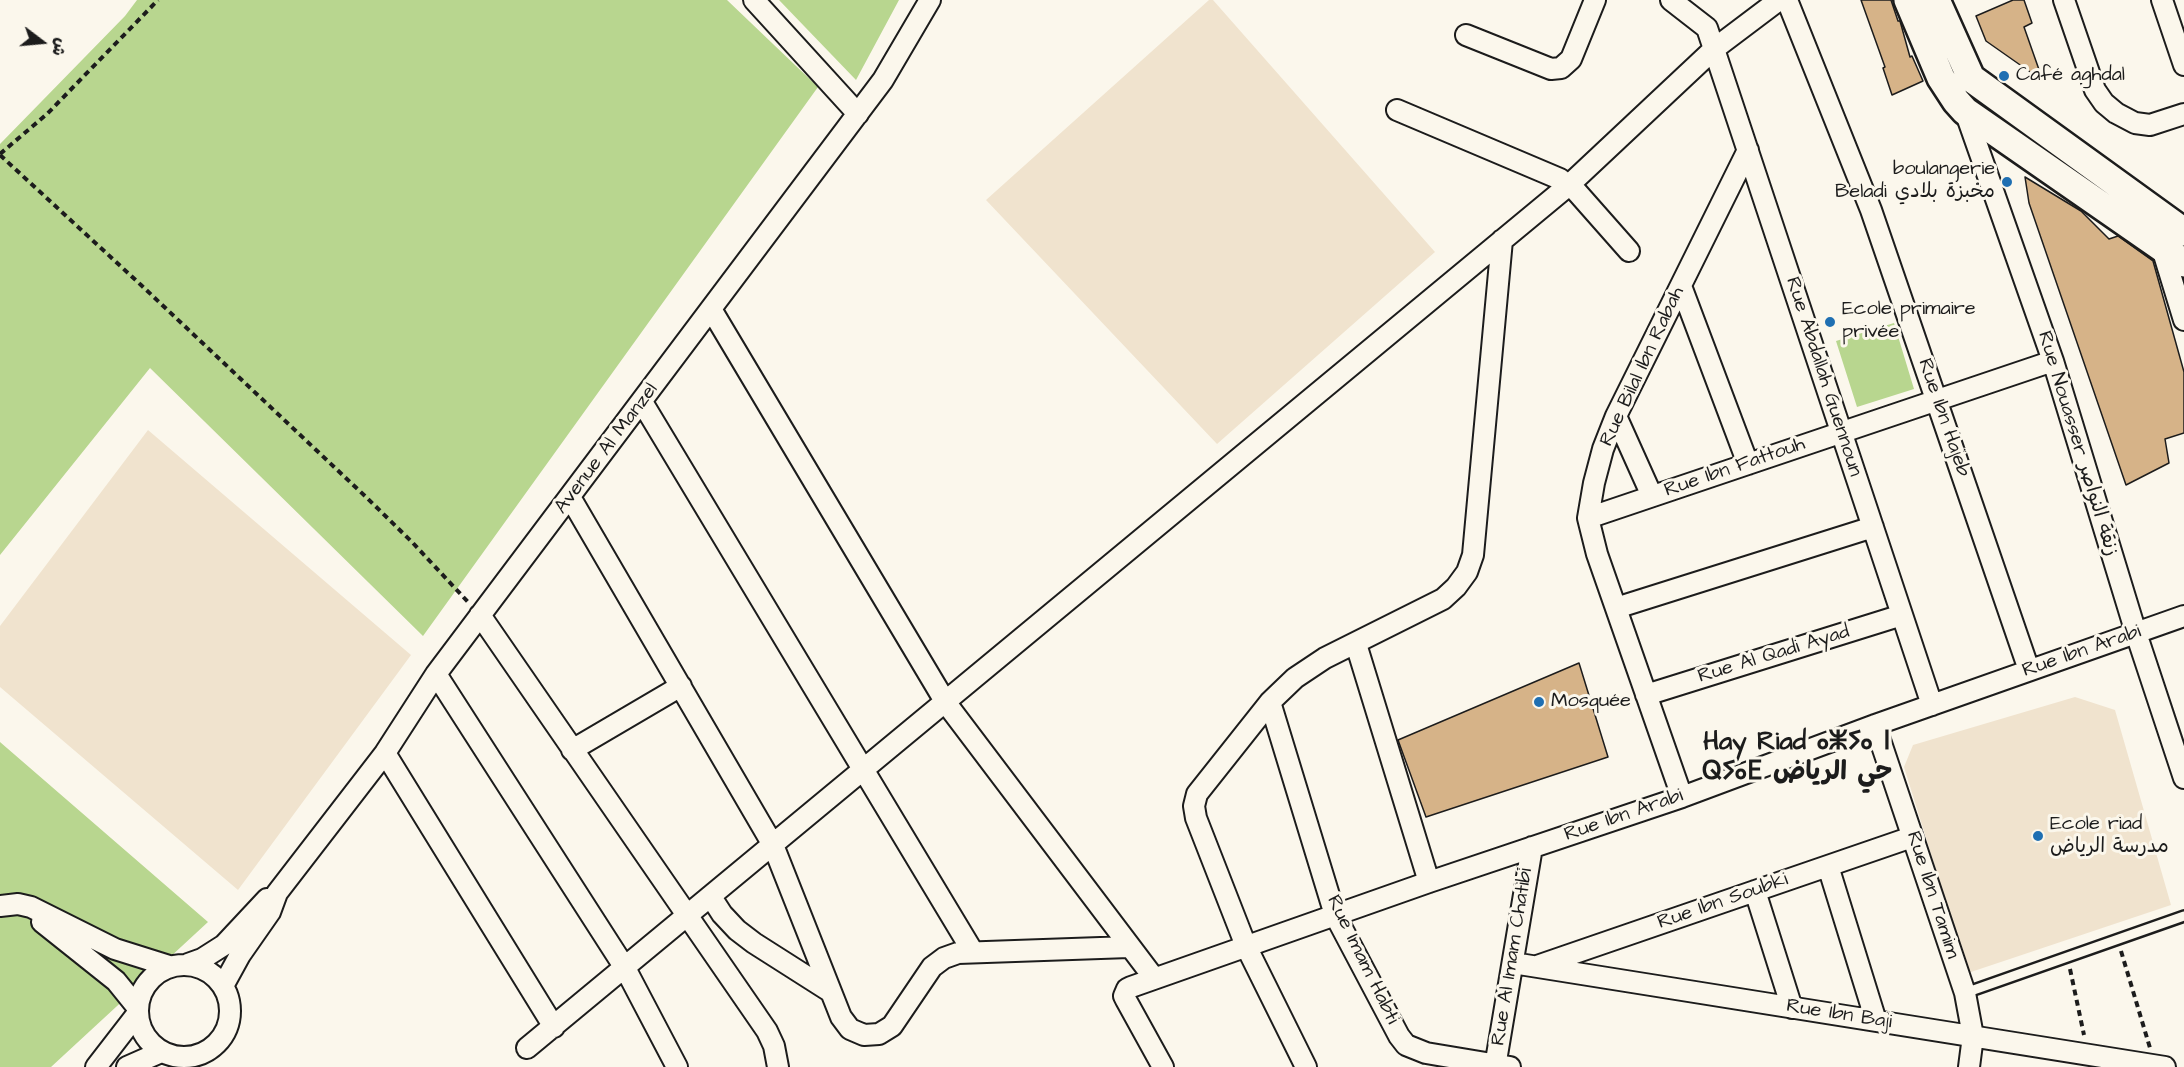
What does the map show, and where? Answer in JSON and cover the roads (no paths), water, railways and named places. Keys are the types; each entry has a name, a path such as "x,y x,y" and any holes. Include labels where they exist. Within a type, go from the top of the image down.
{"main road":[{"name":"Rue Nouasser زنقة النواصر","path":"1908,0 1941,78 1951,96 1965,111 2184,263"},
{"path":"1936,0 1964,65 1978,85 2184,232"}],"street":[{"path":"754,0 858,114"},
{"name":"Avenue Al Manzel","path":"179,965 202,960 224,945 259,906 277,893 385,753 436,674 883,80 930,0"},
{"path":"1466,35 1547,68 1561,68 1571,59 1595,0"},
{"name":"Rue Abdallah Guennoun","path":"1671,0 1707,28 1932,705"},
{"path":"527,1048 1569,185 1714,49 1779,0"},
{"name":"Rue Ibn Hajeb","path":"1786,0 1871,210 2029,670"},
{"path":"2064,0 2095,90 2104,103 2116,113 2135,123 2150,125 2184,114"},
{"path":"2162,0 2184,65"},
{"path":"1965,111 1978,85"},
{"path":"1397,110 1550,174 1569,185 1629,251"},
{"name":"Rue Nouasser زنقة النواصر","path":"1965,111 2053,361 2136,633 2184,778"},
{"name":"Rue Bilal Ibn Rabah","path":"1682,797 1591,536 1588,518 1603,449 1616,416 1748,150"},
{"path":"1306,1067 1246,946 1196,818 1194,806 1197,794 1204,783 1270,702 1295,678 1325,658 1443,598 1462,579 1473,555 1502,240"},
{"path":"2162,248 2184,320"},
{"path":"1681,286 1748,464"},
{"path":"711,309 946,703 1154,978"},
{"name":"Rue Ibn Fattouh","path":"1588,518 2053,361"},
{"path":"642,402 973,952"},
{"path":"1616,416 1652,496"},
{"path":"570,497 773,846 841,1017 850,1029 864,1035 879,1034 892,1026 932,968 951,956 973,952 1130,946"},
{"path":"1616,608 1873,527"},
{"path":"480,615 766,1031 774,1046 778,1067"},
{"name":"Rue Al Qadi Ayad","path":"1646,695 1902,615"},
{"name":"Rue Ibn Arabi","path":"1163,1067 1124,996 1127,988 1429,882 1682,797 1875,725 2184,616"},
{"path":"1356,644 1429,882"},
{"path":"436,674 625,968 676,1067"},
{"path":"572,750 681,686"},
{"name":"Rue Imam Habti","path":"1270,702 1335,915 1399,1036 1414,1059 1500,1066"},
{"name":"Rue Ibn Tamim","path":"1875,725 1965,993 1973,1036 1969,1067"},
{"path":"385,753 554,1027"},
{"name":"Rue Ibn Soubki","path":"1534,967 1912,837"},
{"name":"Rue Al Imam Chatibi","path":"1500,1066 1513,963 1532,847"},
{"path":"1828,866 1876,1021"},
{"path":"1755,891 1792,1008"},
{"name":"Avenue Al Manzel","path":"223,986 240,955 270,912 277,893"},
{"path":"711,897 722,914 737,930 831,992"},
{"path":"9,905 41,912 115,949 179,965 199,967 213,974 223,986 229,1000 230,1015 226,1030 218,1042 206,1052 191,1057 176,1057 161,1052 144,1036 137,1010 127,993 102,969 9,905"},
{"name":"Rue Ibn Baji","path":"1513,963 2160,1066"},
{"path":"96,1067 137,1010 140,994 147,982 157,972 179,965"},
{"path":"127,1067 161,1052"}],"lane":[{"path":"1965,993 2184,916"}],"place":[{"name":"Café aghdal","path":"2004,76"},
{"name":"boulangerie Beladi مخبزة بلادي","path":"2007,182"},
{"name":"Ecole primaire privée","path":"1830,322"},
{"name":"Mosquée","path":"1539,702"},
{"name":"Ecole riad مدرسة الرياض","path":"2038,836"}],"district":[{"name":"Hay Riad ⴰⵥⵢⴰ ⵏ ⵕⵢⴰⴹ حي الرياض","path":"1797,759"}]}
